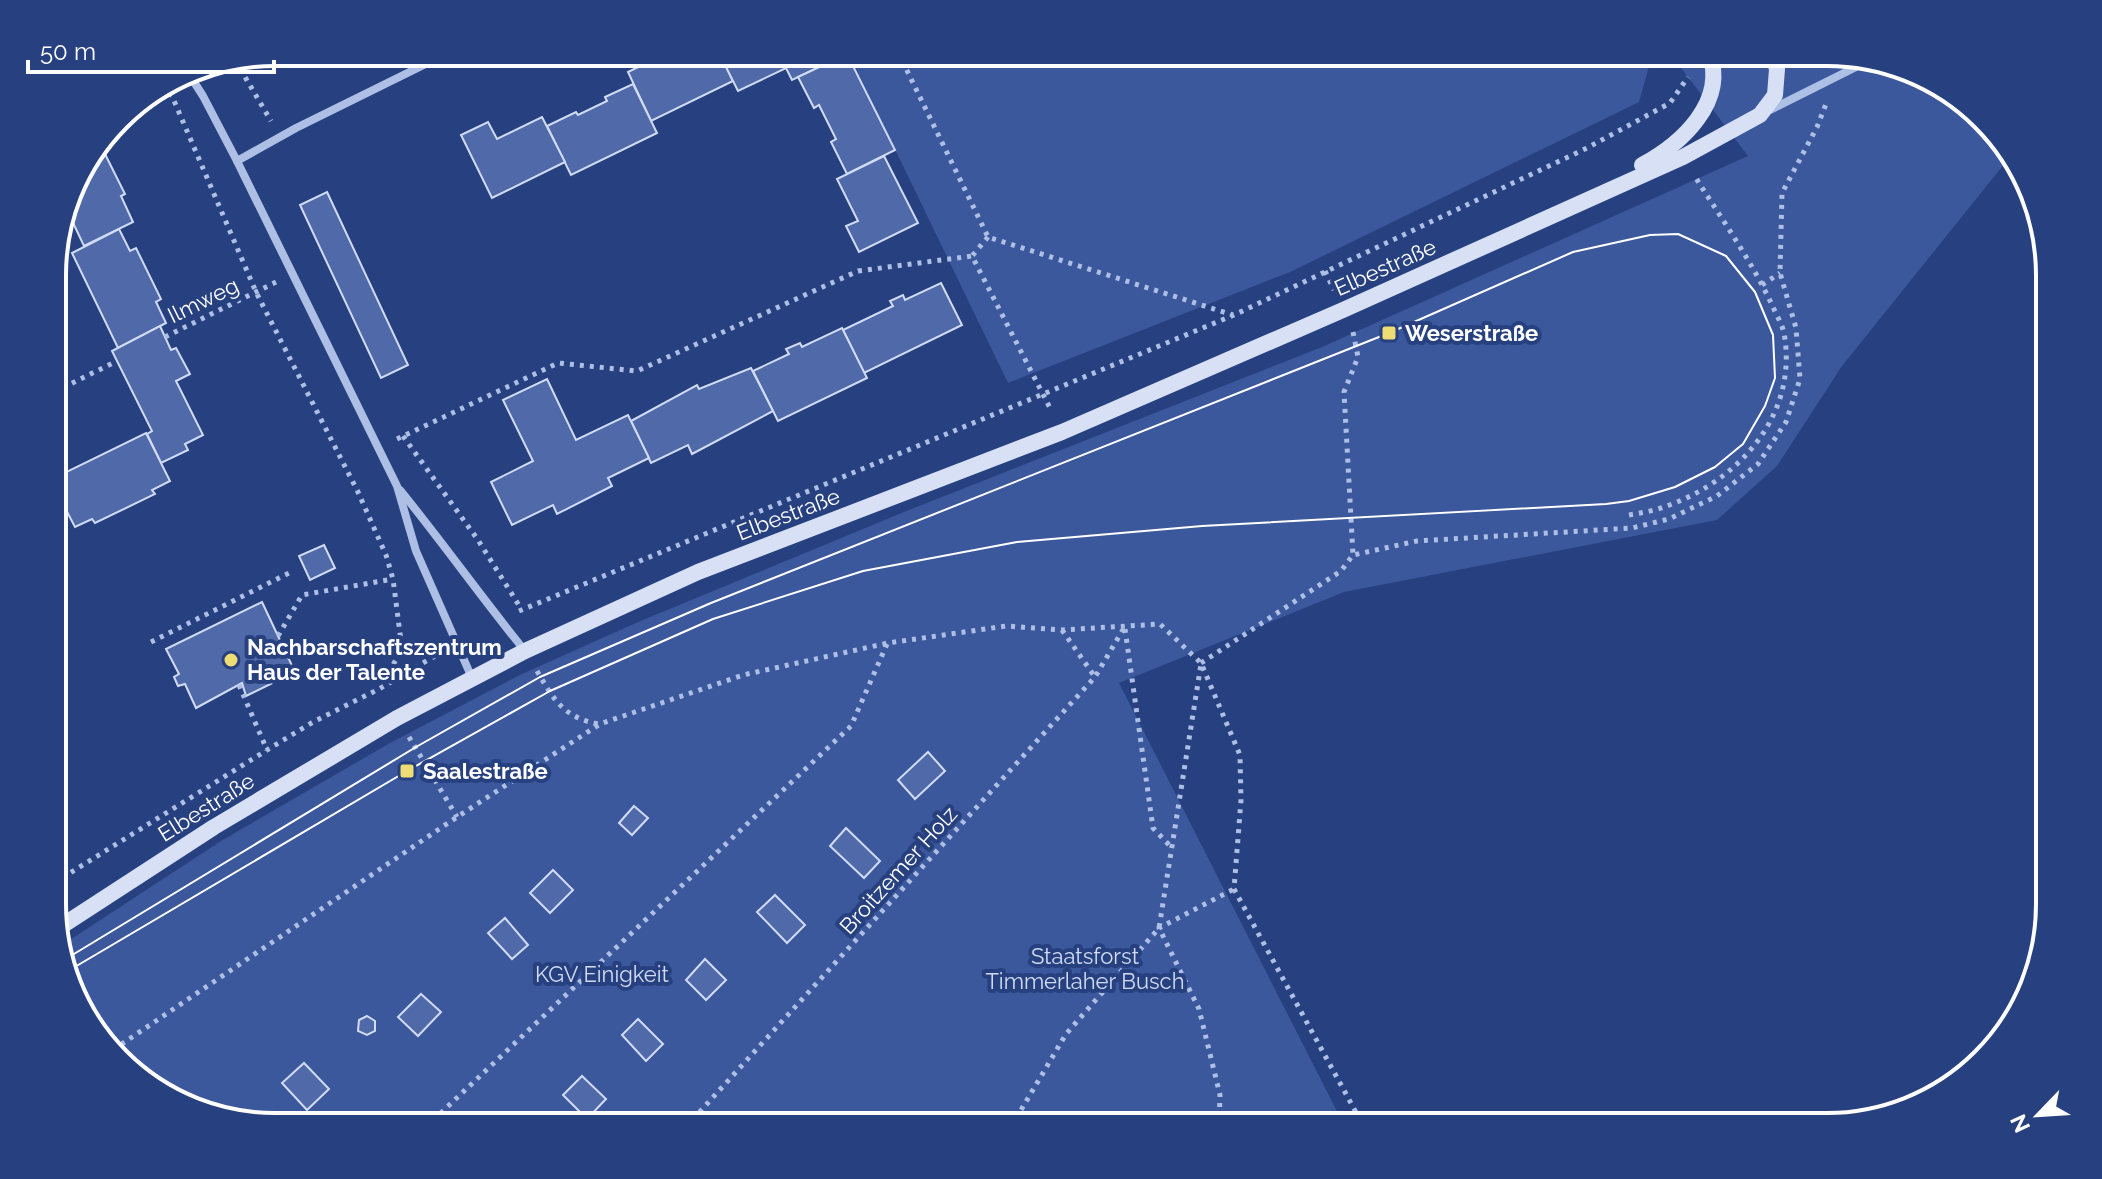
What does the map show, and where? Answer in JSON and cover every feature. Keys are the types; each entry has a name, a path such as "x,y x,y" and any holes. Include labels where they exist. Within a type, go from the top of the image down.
{"street":[{"path":"237,161 422,66"},
{"path":"1571,206 1659,156 1687,134 1705,107 1713,86 1711,66"},
{"path":"1760,115 1775,95 1776,66"},
{"path":"1571,206 1683,157 1854,68"},
{"path":"195,83 237,161 397,486 416,551 472,678"},
{"name":"Elbestraße","path":"67,922 214,827 397,718 525,651 698,572 1062,432 1343,310 1571,206"},
{"path":"397,486 525,651"}],"path":[{"path":"905,66 988,237 1234,315"},
{"path":"988,237 972,256 858,271 637,371 558,363 403,436 478,540 521,610 1234,315 1587,148 1670,103 1699,66"},
{"path":"241,69 280,137"},
{"path":"1353,555 1417,541 1632,528 1669,519 1717,496 1758,464 1786,422 1800,379 1796,328 1780,273 1782,193 1817,127 1837,76"},
{"path":"170,94 256,292 358,492 386,555 393,579 402,649 379,689"},
{"path":"1629,515 1665,507 1712,484 1748,454 1775,416 1786,379 1784,331 1762,285 1683,157"},
{"path":"972,256 1055,418"},
{"path":"1762,285 1780,273"},
{"name":"Ilmweg","path":"165,337 256,292"},
{"path":"1219,1113 1220,1095 1199,1009 1159,928 1201,663 1341,571 1353,555 1344,392 1358,357 1354,336 1343,310"},
{"path":"66,386 117,361"},
{"path":"151,642 291,572"},
{"path":"278,636 302,595 393,579"},
{"path":"121,1045 600,724 743,675 888,643 1006,626 1061,630 1160,624 1201,663 1240,755 1241,800 1234,889 1356,1113"},
{"path":"1124,628 1153,828 1172,848"},
{"name":"Broitzemer Holz","path":"699,1113 1095,677 1124,628"},
{"path":"1061,630 1095,677"},
{"path":"441,1113 851,726 888,643"},
{"path":"525,651 560,708 583,721 600,724"},
{"path":"66,876 313,722 418,666"},
{"path":"239,685 267,750"},
{"path":"379,689 457,817"},
{"path":"1019,1113 1066,1034 1159,928 1234,889"}],"green space":[{"path":"855,66 1649,66 1639,102 1290,272 1008,383"},
{"path":"1680,66 1827,66 1881,73 1907,82 1954,109 1975,127 2004,165 1842,366 1777,466 1717,520 1344,592 1119,683 1338,1113 248,1111 195,1097 148,1070 127,1052 94,1008 82,984 70,940 221,841 390,743 522,674 638,622 904,512 1322,347 1748,156"}],"building":[{"path":"640,66 726,66 733,81 651,121 628,72"},
{"path":"726,66 821,66 792,80 786,68 738,91"},
{"path":"821,66 853,66 895,150 847,174 831,142 836,139 819,105 814,108 798,77"},
{"path":"633,84 657,133 571,175 547,126 607,101 605,97"},
{"path":"542,117 565,162 492,198 461,135 488,122 497,139"},
{"path":"105,154 125,194 121,196 133,222 84,246 73,221 82,195"},
{"path":"884,156 918,223 859,252 846,226 858,221 837,179"},
{"path":"327,192 408,365 381,378 300,205"},
{"path":"119,229 130,251 136,248 161,299 156,302 166,323 118,348 72,253"},
{"path":"941,283 962,325 864,373 843,330 893,306 890,301 903,295 905,300"},
{"path":"160,326 171,350 176,348 190,374 176,381 203,435 185,444 188,450 161,463 147,434 152,431 112,351"},
{"path":"842,328 867,378 778,421 753,371 789,354 786,349 800,343 802,347"},
{"path":"751,368 773,411 692,454 688,445 651,463 631,421 697,385 699,389"},
{"path":"547,379 576,440 628,415 649,458 608,478 612,486 557,514 553,505 512,525 491,482 533,461 503,400"},
{"path":"146,433 170,481 152,490 155,494 95,523 92,519 75,527 66,510 66,472"},
{"path":"324,545 335,568 310,580 299,556"},
{"name":"Nachbarschaftszentrum Haus der Talente","path":"262,602 295,672 246,696 242,683 196,708 185,684 178,686 174,677 179,674 166,649"},
{"path":"928,752 945,771 915,799 898,780"},
{"path":"634,806 648,818 632,835 619,823"},
{"path":"846,828 880,861 864,878 830,846"},
{"path":"553,870 573,890 550,913 530,893"},
{"path":"775,895 805,925 787,943 757,912"},
{"path":"505,918 528,945 512,959 488,933"},
{"path":"705,959 726,980 706,1000 686,980"},
{"path":"421,994 441,1012 418,1036 398,1017"},
{"path":"367,1016 375,1021 375,1031 367,1035 358,1031 359,1020"},
{"path":"638,1019 663,1044 646,1061 622,1035"},
{"path":"304,1063 329,1089 307,1110 282,1083"},
{"path":"582,1076 606,1099 593,1113 581,1113 563,1095"}],"tram line":[{"path":"72,955 416,747 540,677 711,603 1389,333 1573,252 1650,235 1678,234 1726,256 1755,292 1773,335 1775,378 1765,406 1743,444 1715,467 1675,487 1629,501 1606,504 1202,526 1017,542 863,571 713,619 550,691 407,771 76,966"}],"place":[{"name":"Weserstraße","path":"1389,333"},
{"name":"Nachbarschaftszentrum Haus der Talente","path":"231,660"},
{"name":"Saalestraße","path":"407,771"}],"park label":[{"name":"Staatsforst Timmerlaher Busch","path":"1085,968"},
{"name":"KGV Einigkeit","path":"602,974"}]}
